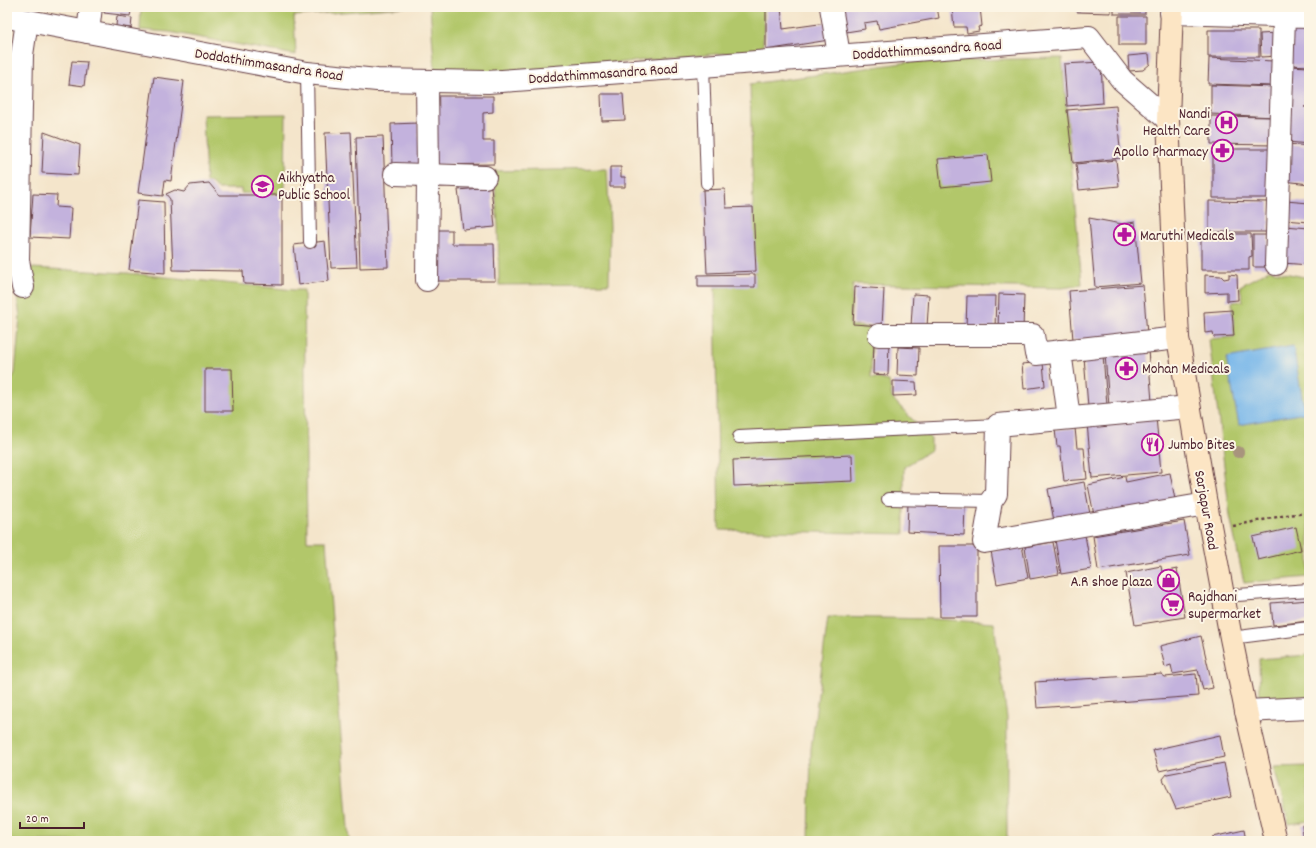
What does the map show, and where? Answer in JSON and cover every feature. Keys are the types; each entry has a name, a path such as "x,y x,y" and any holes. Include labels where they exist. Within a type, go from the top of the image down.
{"main road":[{"name":"Sarjapur Road","path":"1171,10 1168,120 1178,338 1189,408 1231,638 1276,841"}],"street":[{"path":"88,32 91,7"},
{"path":"831,7 839,55"},
{"path":"1171,10 1284,17 1309,17"},
{"path":"1276,264 1284,17"},
{"path":"17,19 22,55 18,260 23,288"},
{"name":"Doddathimmasandra Road","path":"17,19 307,73 377,80 427,81 488,82 1090,37 1122,80 1168,120"},
{"path":"426,280 428,176 427,81"},
{"path":"396,174 485,177"},
{"path":"879,335 1033,335 1036,354 1178,338"},
{"path":"1060,351 1069,418"},
{"path":"1189,408 998,425 996,494 991,501 984,542 1206,504"},
{"path":"1246,711 1309,708"}],"lane":[{"path":"704,65 707,183"},
{"path":"307,73 310,242"},
{"path":"739,437 998,425"},
{"path":"888,499 991,501"},
{"path":"1223,596 1309,590"},
{"path":"1231,638 1309,628"}],"path":[{"path":"1211,531 1287,515 1309,513"}],"green space":[{"path":"141,7 405,7 294,16 296,55 169,32 140,30"},
{"path":"430,7 764,7 763,50 534,70 435,74"},
{"path":"1062,58 1082,285 1062,288 853,284 850,325 872,328 871,377 889,381 892,398 931,439 931,450 904,467 904,534 719,530 715,287 755,286 750,84 917,61"},
{"path":"286,114 285,187 280,193 241,193 241,189 218,189 210,182 206,182 203,115"},
{"path":"607,169 610,226 609,284 499,285 498,227 494,171"},
{"path":"13,267 126,273 304,290 307,541 326,541 349,841 7,841 7,389 15,373 20,317"},
{"path":"1269,270 1309,278 1309,577 1244,583 1230,516 1209,339 1234,337 1232,302 1243,301 1240,286"},
{"path":"828,617 935,619 994,623 1007,718 1007,841 809,841 811,749"},
{"path":"1309,655 1309,697 1260,701 1259,659"},
{"path":"1309,766 1309,821 1289,824 1274,767"}],"water":[{"path":"1293,346 1305,413 1239,425 1226,358"}],"building":[{"path":"105,7 132,7 130,16 104,13"},
{"path":"766,7 781,7 783,29 826,23 829,40 766,50"},
{"path":"841,7 937,7 939,18 879,29 877,21 864,23 865,29 846,32"},
{"path":"952,7 980,7 982,26 978,27 979,31 967,33 966,27 954,27"},
{"path":"1077,7 1111,7 1111,13 1077,12"},
{"path":"1114,7 1145,7 1145,14 1114,14"},
{"path":"117,16 132,18 131,28 116,26"},
{"path":"1119,16 1146,16 1146,45 1119,45"},
{"path":"1291,26 1309,27 1309,66 1289,65"},
{"path":"1208,30 1259,30 1259,57 1208,57"},
{"path":"1277,33 1278,56 1261,57 1260,34"},
{"path":"1149,54 1150,64 1143,70 1129,71 1128,56"},
{"path":"1209,58 1274,61 1273,86 1208,84"},
{"path":"72,61 87,62 84,86 69,84"},
{"path":"1101,62 1103,103 1067,106 1064,64"},
{"path":"1289,66 1309,67 1309,106 1304,107 1309,107 1309,144 1288,142"},
{"path":"154,77 184,81 171,181 165,180 163,196 138,193"},
{"path":"1211,85 1276,87 1275,117 1211,114"},
{"path":"601,94 623,94 625,120 602,121"},
{"path":"432,96 493,96 493,112 483,113 483,141 494,141 494,164 433,165"},
{"path":"1116,106 1121,158 1073,163 1067,110"},
{"path":"1211,116 1275,117 1274,145 1211,144"},
{"path":"418,123 420,166 392,167 391,124"},
{"path":"44,132 80,145 78,175 42,173"},
{"path":"351,132 357,267 331,268 325,133"},
{"path":"383,136 388,267 360,268 356,137"},
{"path":"1288,144 1309,146 1309,184 1284,181"},
{"path":"1213,149 1272,149 1272,198 1213,198"},
{"path":"988,155 991,182 941,187 938,159"},
{"path":"1116,160 1119,186 1079,190 1076,164"},
{"path":"610,167 621,167 621,177 625,177 625,187 610,187"},
{"path":"209,183 219,195 282,195 282,285 244,284 243,271 173,270 170,199 166,194 175,190 184,192 190,185"},
{"path":"491,187 495,227 463,230 458,190"},
{"path":"725,189 726,208 753,207 756,271 707,273 703,190"},
{"path":"33,194 57,195 56,207 71,208 69,239 30,237"},
{"path":"138,200 164,202 165,273 129,270"},
{"path":"1209,201 1269,202 1269,232 1209,232"},
{"path":"1286,201 1309,203 1309,222 1285,220"},
{"path":"1089,218 1122,224 1135,222 1141,283 1095,287"},
{"path":"1285,226 1309,228 1309,265 1283,263"},
{"path":"434,230 452,230 452,244 494,244 495,281 434,281"},
{"path":"1201,234 1251,234 1252,256 1249,257 1249,270 1201,270"},
{"path":"1253,235 1268,235 1268,267 1253,267"},
{"path":"325,241 329,281 298,285 294,245"},
{"path":"755,274 755,287 698,287 698,275"},
{"path":"1229,274 1237,275 1238,300 1227,301 1227,292 1205,293 1205,275 1221,276 1224,279 1229,278"},
{"path":"1143,285 1147,334 1073,340 1069,291"},
{"path":"855,287 884,289 882,326 853,324"},
{"path":"913,294 929,295 927,327 911,326"},
{"path":"999,294 1024,295 1023,330 998,329"},
{"path":"967,296 996,296 995,328 966,328"},
{"path":"1232,310 1234,336 1214,337 1213,332 1205,333 1204,312"},
{"path":"874,340 889,340 888,375 873,374"},
{"path":"898,347 919,348 918,376 897,375"},
{"path":"1148,350 1152,402 1109,406 1105,354"},
{"path":"1103,355 1107,405 1088,407 1084,357"},
{"path":"1043,362 1045,386 1024,389 1022,364"},
{"path":"205,369 232,369 233,411 205,411"},
{"path":"893,381 916,382 917,395 893,396"},
{"path":"1156,417 1161,472 1092,478 1087,423"},
{"path":"1075,428 1077,448 1084,448 1087,479 1064,481 1060,446 1057,446 1055,430"},
{"path":"852,455 853,481 734,486 733,460"},
{"path":"1170,473 1176,505 1094,515 1088,485 1125,477 1126,482"},
{"path":"1084,482 1090,514 1054,521 1048,489"},
{"path":"908,503 965,505 964,535 907,532"},
{"path":"1184,521 1190,555 1098,570 1093,536"},
{"path":"1296,527 1301,550 1258,560 1253,537"},
{"path":"1085,535 1091,569 1061,574 1055,540"},
{"path":"1053,542 1059,574 1030,579 1025,547"},
{"path":"1022,545 1028,578 997,584 991,551"},
{"path":"939,546 977,546 977,617 940,617"},
{"path":"1161,566 1162,572 1177,569 1185,617 1135,625 1126,573"},
{"path":"1309,600 1309,621 1273,625 1271,603"},
{"path":"1201,636 1213,688 1203,690 1198,670 1173,674 1171,665 1165,667 1160,646"},
{"path":"1161,674 1165,677 1196,674 1198,696 1037,708 1035,682"},
{"path":"1220,735 1224,757 1159,771 1153,750"},
{"path":"1224,763 1231,797 1176,809 1163,779 1167,774"},
{"path":"1309,824 1309,841 1304,841 1302,825"},
{"path":"1244,830 1246,841 1212,841 1212,837"}],"place":[{"name":"Nandi Health Care","path":"1226,122"},
{"name":"Apollo Pharmacy","path":"1223,151"},
{"name":"Aikhyatha Public School","path":"263,186"},
{"name":"Maruthi Medicals","path":"1124,235"},
{"name":"Mohan Medicals","path":"1126,368"},
{"name":"Jumbo Bites","path":"1153,444"},
{"name":"A.R shoe plaza","path":"1168,581"},
{"name":"Rajdhani supermarket","path":"1173,605"}]}
